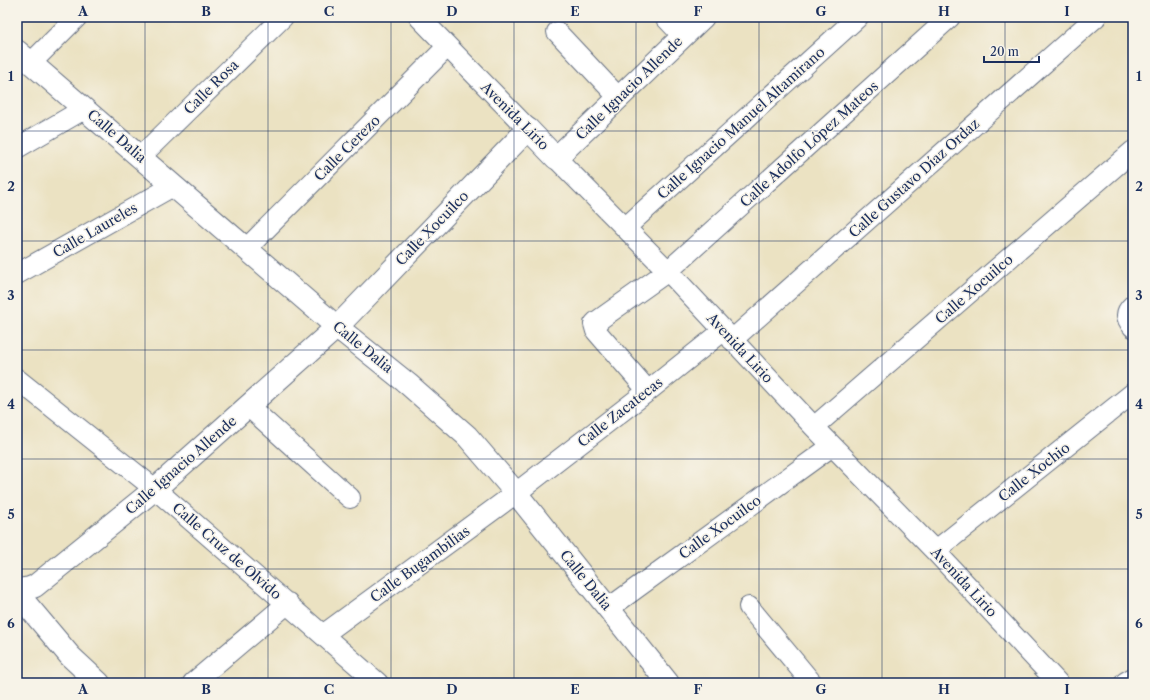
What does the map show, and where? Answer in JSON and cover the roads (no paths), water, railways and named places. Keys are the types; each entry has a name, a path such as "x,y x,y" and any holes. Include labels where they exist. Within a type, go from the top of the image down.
{"street":[{"path":"24,57 77,17"},
{"name":"Calle Rosa","path":"140,157 282,17"},
{"name":"Avenida Lirio","path":"419,17 668,271 832,446 935,550 1058,683"},
{"path":"665,17 682,36"},
{"name":"Calle Ignacio Allende","path":"556,158 703,17"},
{"name":"Calle Ignacio Manuel Altamirano","path":"625,228 858,17"},
{"name":"Calle Adolfo López Mateos","path":"648,391 596,331 594,324 598,319 668,271 950,17"},
{"name":"Calle Gustavo Díaz Ordaz","path":"728,335 1096,17"},
{"path":"557,32 619,98"},
{"name":"Calle Cerezo","path":"246,249 447,47"},
{"name":"Calle Dalia","path":"24,57 337,327 408,384 467,436 516,493 668,683"},
{"path":"17,148 84,109"},
{"name":"Calle Xocuilco","path":"337,327 528,129"},
{"name":"Calle Xocuilco","path":"814,427 1133,151"},
{"name":"Calle Laureles","path":"17,274 173,186"},
{"path":"1133,305 1127,310 1126,314 1126,318 1133,327"},
{"name":"Calle Ignacio Allende","path":"17,592 36,586 155,489 337,327"},
{"name":"Calle Zacatecas","path":"516,493 648,391 728,335"},
{"name":"Calle Cruz de Olvido","path":"17,379 155,489 324,634 378,683"},
{"name":"Calle Xochio","path":"935,550 1133,393"},
{"path":"248,406 350,498"},
{"name":"Calle Xocuilco","path":"608,608 832,446"},
{"name":"Calle Bugambilias","path":"324,634 516,493"},
{"path":"17,592 70,656 99,683"},
{"path":"193,683 288,603"},
{"path":"749,607 812,683"},
{"path":"1126,683 1133,678"}]}
